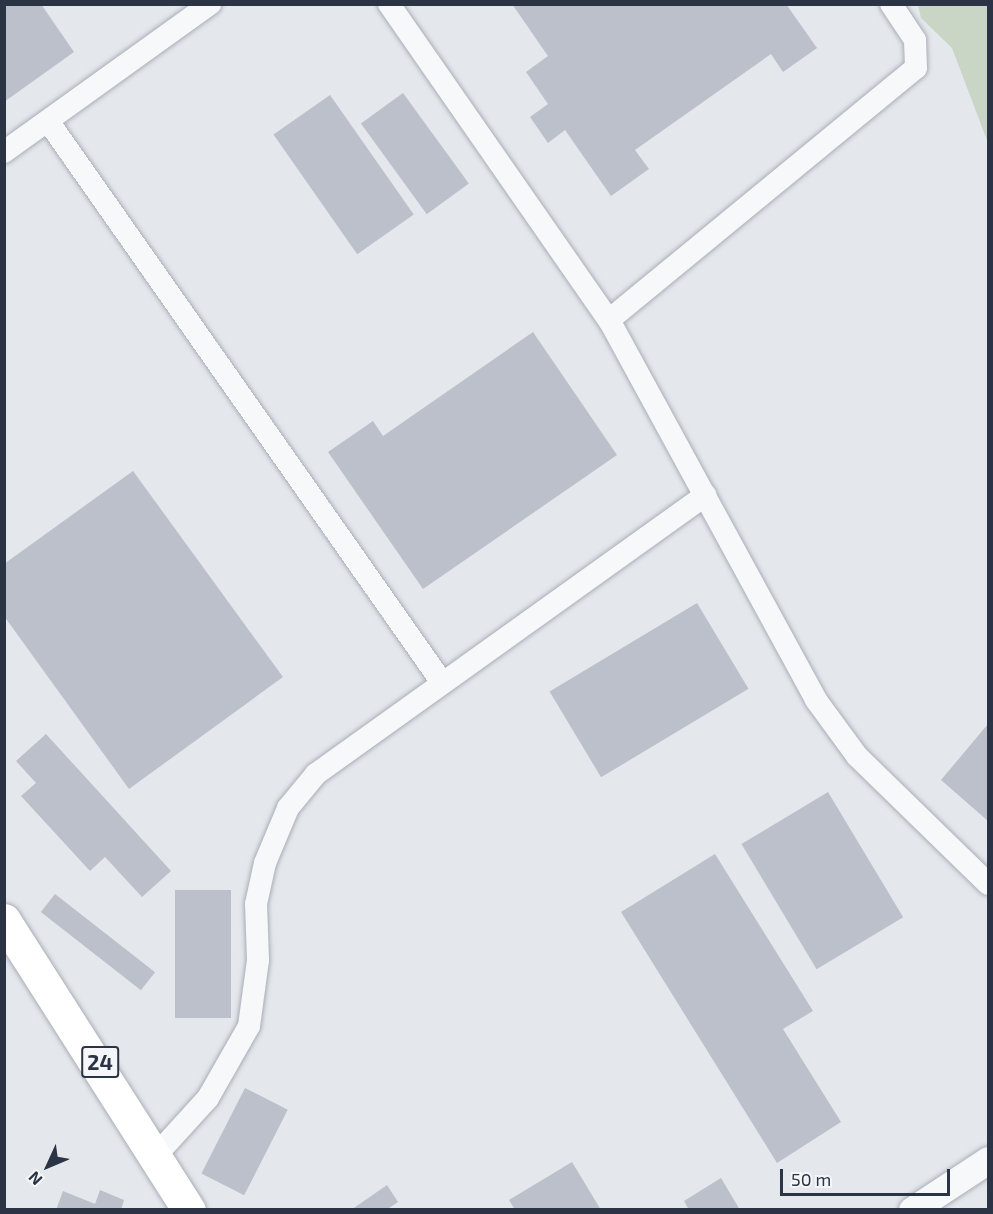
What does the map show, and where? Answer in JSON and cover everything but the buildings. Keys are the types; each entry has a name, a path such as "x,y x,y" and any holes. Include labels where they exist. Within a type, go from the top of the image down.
{"main road":[{"name":"24","path":"4,920 158,1153 189,1209"}],"street":[{"path":"4,152 210,4"},
{"path":"389,4 609,320 816,700 871,771 988,884"},
{"path":"609,320 916,68 915,40 891,4"},
{"path":"48,121 441,681"},
{"path":"158,1153 208,1098 249,1026 258,960 256,904 265,863 288,808 316,774 441,681 705,495"},
{"path":"912,1209 988,1160"}],"green space":[{"path":"918,5 988,5 988,143 952,48 921,18"}]}
